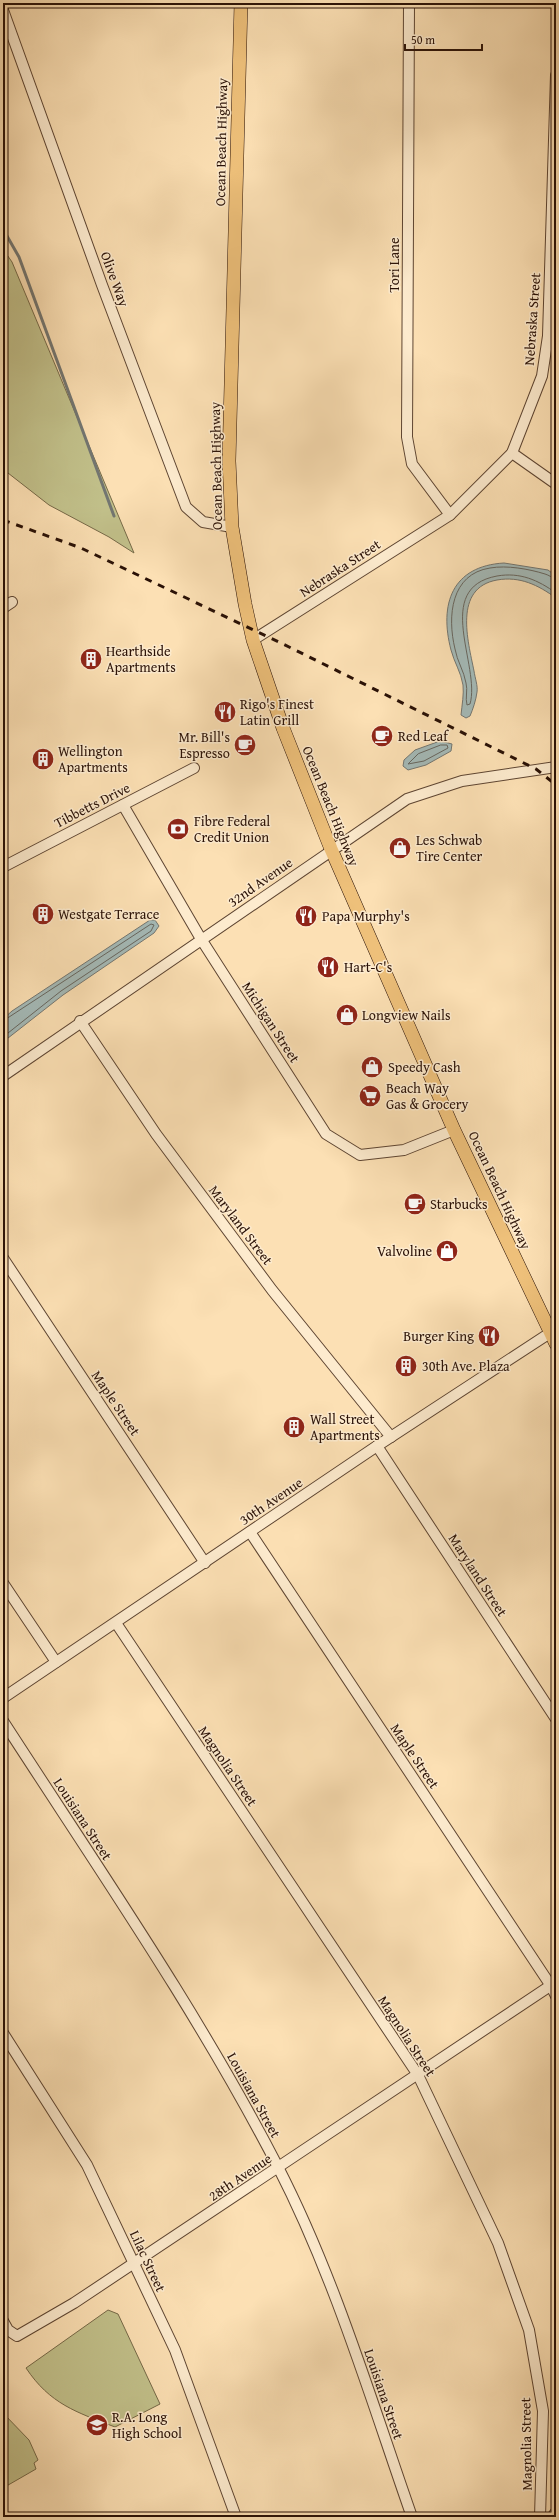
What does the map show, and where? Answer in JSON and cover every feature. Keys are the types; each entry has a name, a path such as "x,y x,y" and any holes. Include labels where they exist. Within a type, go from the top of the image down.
{"main road":[{"name":"Ocean Beach Highway","path":"241,3 229,461 232,527 253,640 282,728 331,849 454,1130 554,1335"}],"street":[{"name":"Tori Lane","path":"409,3 407,437 412,464 450,515"},
{"name":"Olive Way","path":"3,10 102,285 186,508 203,522 232,527"},
{"name":"Nebraska Street","path":"253,640 450,515 512,453 542,376 548,336 556,75"},
{"path":"512,453 556,484"},
{"path":"3,608 12,602"},
{"name":"32nd Avenue","path":"3,1076 80,1021 331,849 407,799 429,790 462,781 556,767"},
{"name":"Tibbetts Drive","path":"3,867 194,768"},
{"name":"Michigan Street","path":"123,805 201,939 326,1134 360,1155 404,1150 454,1130"},
{"name":"Maryland Street","path":"80,1021 156,1134 268,1284 391,1437"},
{"name":"Maple Street","path":"3,1258 205,1563"},
{"name":"30th Avenue","path":"3,1698 377,1446 554,1335"},
{"name":"Maryland Street","path":"377,1446 556,1719"},
{"name":"Maple Street","path":"250,1532 554,1984 556,1996"},
{"path":"3,1583 56,1662"},
{"name":"Magnolia Street","path":"116,1623 418,2075 498,2243 529,2330 542,2411 540,2517"},
{"name":"Louisiana Street","path":"3,1721 206,2036 278,2168 325,2269 412,2517"},
{"name":"28th Avenue","path":"3,2321 8,2330 17,2336 134,2265 554,1984"},
{"name":"Lilac Street","path":"3,2033 87,2165 175,2350 236,2517"},
{"path":"552,2517 556,2512"}],"shaded area":[{"path":"3,249 12,262 134,553 109,537 49,505 8,473 3,473"},
{"path":"108,2310 118,2314 160,2404 115,2427 88,2417 54,2399 35,2380 26,2368"},
{"path":"3,2413 29,2440 38,2460 34,2463 36,2469 3,2488"}],"water":[{"path":"504,563 548,570 556,576 556,598 542,589 513,579 497,580 483,585 474,593 469,604 467,631 477,690 470,716 466,718 461,715 463,685 452,654 448,633 447,617 449,603 454,590 461,580 472,571 486,566"},
{"path":"440,741 452,744 451,751 426,765 408,770 403,766 404,760 415,750"},
{"path":"150,920 155,920 159,926 154,933 63,995 3,1042 3,1019 12,1011"}],"waterway":[{"path":"3,229 19,257 114,516"}],"railway":[{"path":"3,520 81,548 279,642 536,769 556,785"}],"place":[{"name":"Hearthside Apartments","path":"91,659"},
{"name":"Rigo's Finest Latin Grill","path":"225,712"},
{"name":"Red Leaf","path":"382,736"},
{"name":"Mr. Bill's Espresso","path":"245,745"},
{"name":"Wellington Apartments","path":"43,759"},
{"name":"Fibre Federal Credit Union","path":"178,829"},
{"name":"Les Schwab Tire Center","path":"400,848"},
{"name":"Westgate Terrace","path":"43,914"},
{"name":"Papa Murphy's","path":"306,916"},
{"name":"Hart-C's","path":"328,967"},
{"name":"Longview Nails","path":"347,1015"},
{"name":"Speedy Cash","path":"372,1067"},
{"name":"Beach Way Gas & Grocery","path":"370,1096"},
{"name":"Starbucks","path":"415,1204"},
{"name":"Valvoline","path":"447,1251"},
{"name":"Burger King","path":"489,1336"},
{"name":"30th Ave. Plaza","path":"406,1366"},
{"name":"Wall Street Apartments","path":"294,1427"},
{"name":"R.A. Long High School","path":"97,2425"}]}
